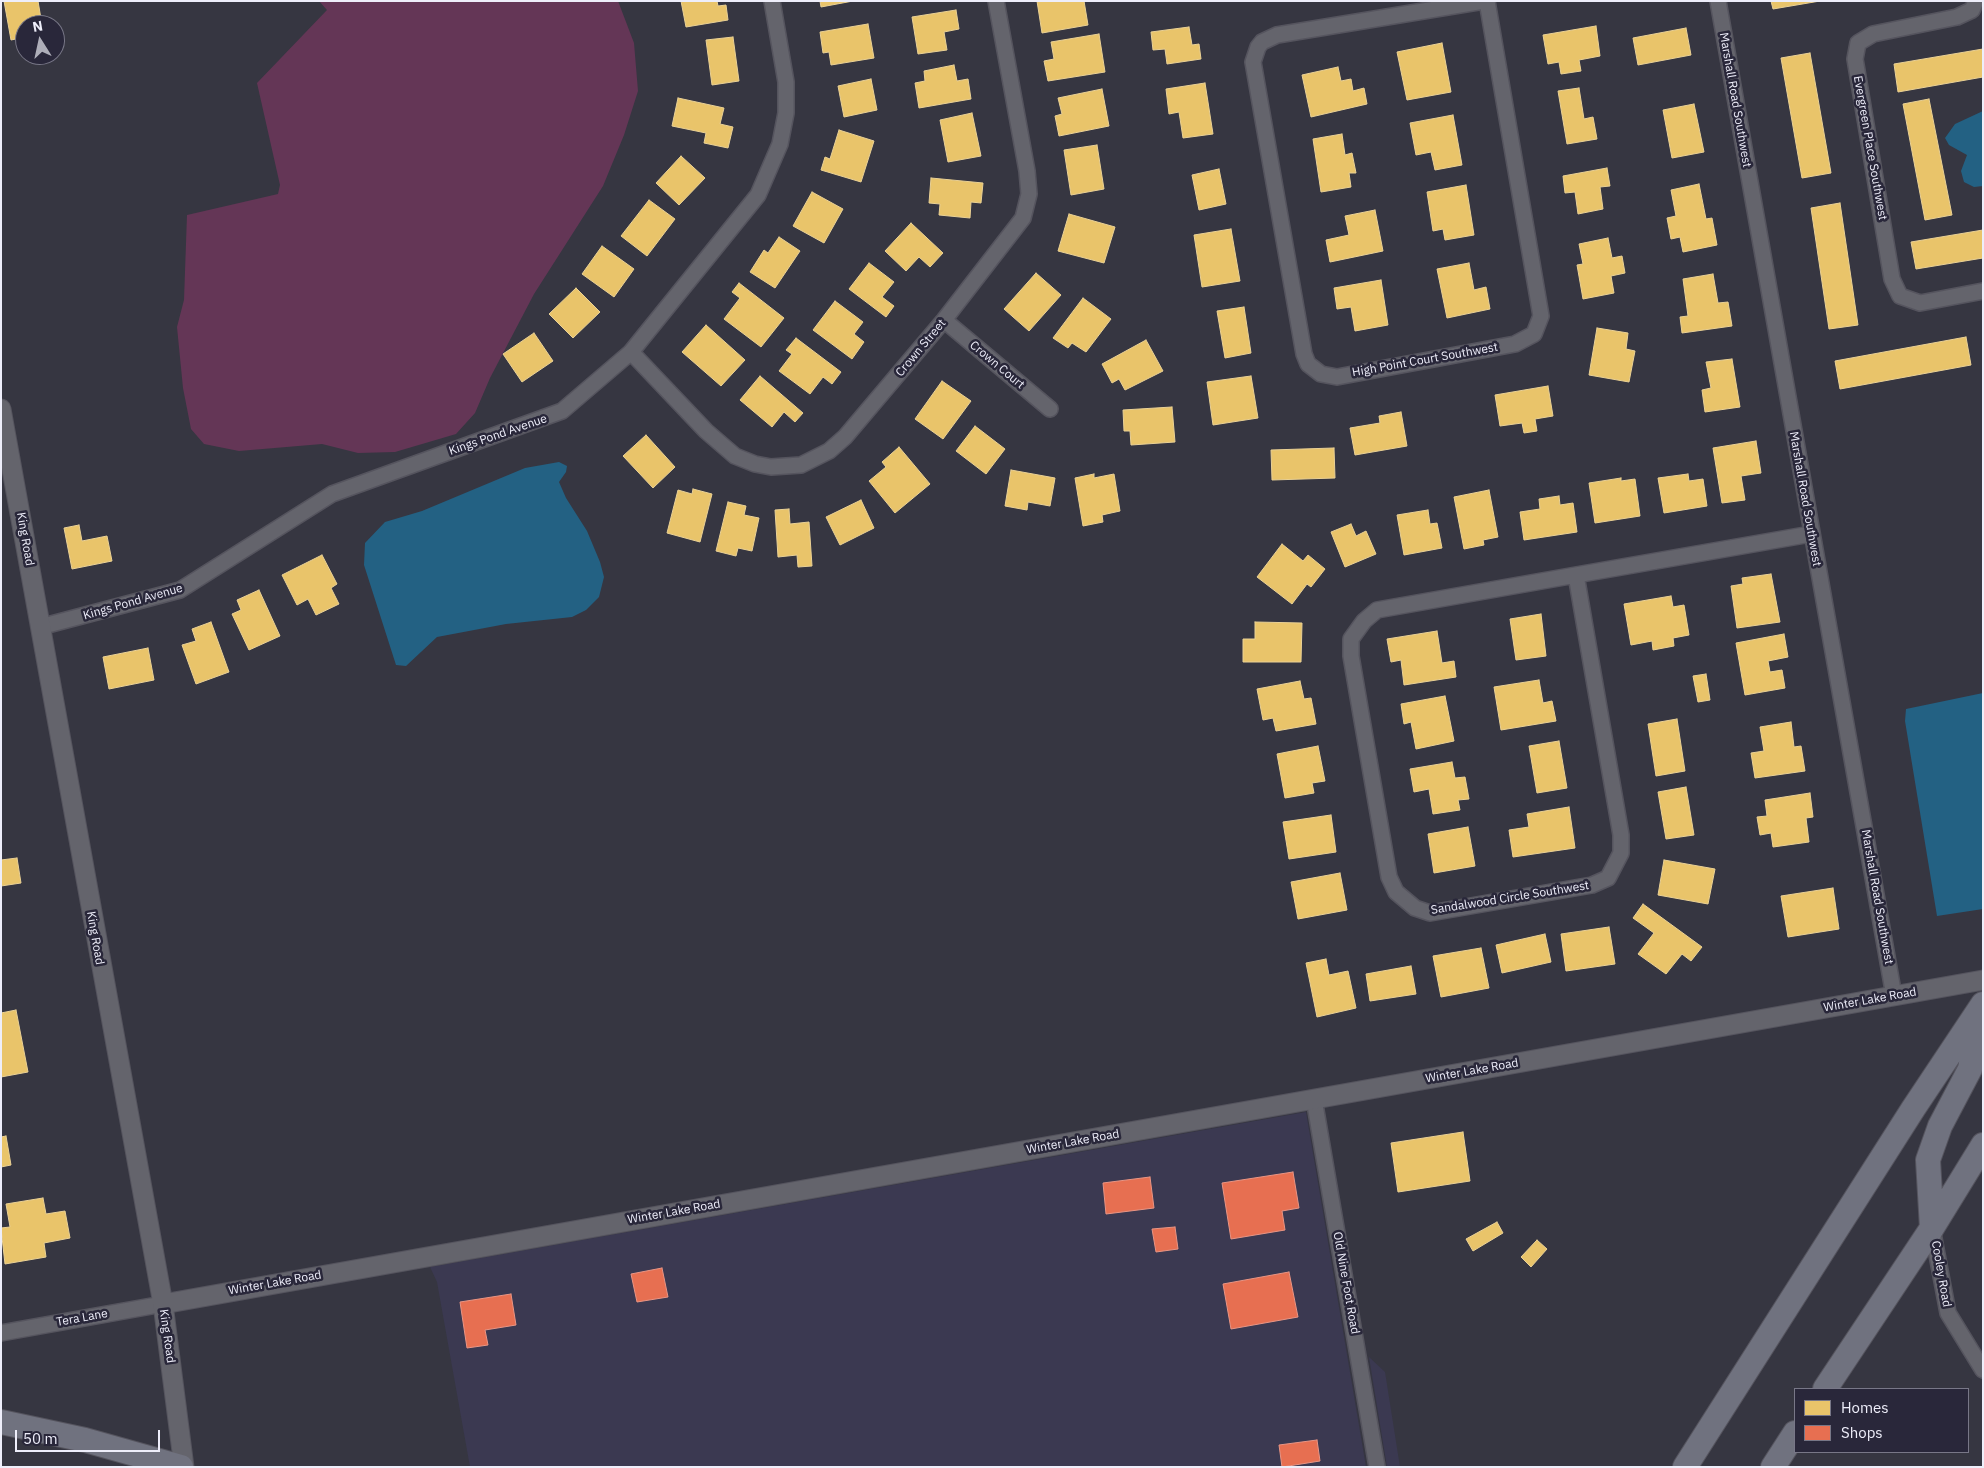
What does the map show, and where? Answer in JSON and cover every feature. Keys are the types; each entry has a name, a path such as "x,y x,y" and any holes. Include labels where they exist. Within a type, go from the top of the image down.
{"main road":[{"path":"1932,1228 1928,1160 1940,1126 1970,1069 1982,1005"},
{"path":"1685,1467 1913,1109 1982,1005"},
{"path":"1825,1388 1932,1228 1983,1145"},
{"path":"1,1422 85,1440 183,1467"},
{"path":"1773,1467 1794,1435"}],"street":[{"name":"Kings Pond Avenue","path":"40,627 180,590 332,494 562,411 630,352 758,194 776,158 786,113 786,82 772,1"},
{"name":"Crown Street","path":"630,352 706,431 735,456 755,464 786,467 816,459 845,437 944,320 1023,218 1029,194 996,1"},
{"name":"High Point Court Southwest","path":"1485,1 1541,316 1534,334 1515,344 1337,376 1321,374 1308,364 1304,354 1254,62 1258,47 1262,42 1277,36 1485,1"},
{"name":"Marshall Road Southwest","path":"1718,1 1894,996"},
{"name":"Evergreen Place Southwest","path":"1976,1 1972,10 1957,17 1873,34 1858,43 1855,59 1892,279 1900,296 1920,302 1983,291"},
{"name":"Crown Court","path":"944,320 1050,409"},
{"name":"King Road","path":"1,409 148,1232 163,1304 183,1467"},
{"name":"Sandalwood Circle Southwest","path":"1576,575 1621,835 1621,853 1608,878 1592,885 1430,913 1415,908 1396,892 1389,877 1350,656 1351,639 1364,622 1377,610 1576,575 1811,534"},
{"name":"Winter Lake Road","path":"163,1304 1983,980"},
{"name":"Old Nine Foot Road","path":"1314,1099 1377,1467"},
{"name":"Cooley Road","path":"1932,1228 1948,1313 1983,1370"},
{"name":"Tera Lane","path":"1,1333 163,1304"}],"shaded area":[{"path":"319,1 618,1 634,43 638,91 624,135 603,186 534,294 490,378 475,413 456,434 395,452 358,453 322,444 239,451 204,444 191,429 183,388 177,327 184,300 187,215 278,194 280,185 257,83 327,10"},
{"path":"1306,1112 1366,1467 470,1467 437,1282 430,1267"},
{"path":"1369,1357 1385,1372 1400,1467 1387,1467"}],"water":[{"path":"1983,111 1983,186 1974,187 1964,182 1961,171 1967,155 1949,145 1945,138 1955,124"},
{"path":"559,462 567,466 566,472 559,482 566,498 587,531 600,562 604,577 599,597 586,610 572,617 506,624 437,637 406,666 396,665 364,565 365,543 385,522 422,511 525,468"},
{"path":"1983,693 1983,909 1937,916 1905,721 1906,709"}],"building: Homes":[{"path":"4,1 38,1 40,15 15,15 15,39 11,40"},
{"path":"681,1 717,1 718,6 726,5 728,20 686,27"},
{"path":"820,1 853,1 821,7"},
{"path":"1037,1 1084,1 1088,25 1042,33"},
{"path":"1771,1 1820,1 1773,9"},
{"path":"956,10 959,29 944,32 947,50 918,54 912,17"},
{"path":"868,24 874,58 831,65 829,52 823,53 820,32"},
{"path":"1596,26 1600,56 1579,60 1581,71 1561,74 1559,62 1548,64 1543,35"},
{"path":"1189,27 1192,45 1199,44 1201,59 1167,64 1165,49 1153,50 1151,32"},
{"path":"1686,28 1691,55 1638,65 1633,38"},
{"path":"1099,34 1105,72 1048,81 1044,61 1054,59 1051,42"},
{"path":"733,37 739,81 712,85 706,40"},
{"path":"1442,43 1451,92 1407,100 1397,52"},
{"path":"1983,49 1983,77 1898,92 1894,64"},
{"path":"1810,53 1831,173 1802,178 1781,58"},
{"path":"954,65 957,81 968,79 971,99 919,108 915,83 925,81 924,71"},
{"path":"1338,67 1341,81 1351,79 1353,91 1364,88 1367,104 1311,117 1302,75"},
{"path":"871,79 877,110 844,117 838,86"},
{"path":"1205,83 1213,134 1183,138 1179,112 1169,114 1166,89"},
{"path":"1579,88 1584,119 1593,117 1597,139 1567,144 1558,91"},
{"path":"1102,89 1109,126 1059,136 1055,116 1062,114 1058,98"},
{"path":"678,98 724,108 720,124 733,127 728,148 704,143 706,133 672,126"},
{"path":"1929,99 1952,215 1925,220 1903,104"},
{"path":"1694,104 1704,152 1672,158 1663,110"},
{"path":"972,113 981,156 948,162 940,120"},
{"path":"1453,115 1462,165 1435,170 1431,152 1416,155 1410,123"},
{"path":"839,130 874,141 861,182 821,170 825,157 830,159"},
{"path":"1342,134 1345,155 1352,153 1356,173 1349,173 1351,187 1321,192 1313,139"},
{"path":"1097,145 1104,189 1071,195 1064,150"},
{"path":"681,156 705,178 679,205 656,183"},
{"path":"1607,168 1610,186 1600,187 1603,209 1578,214 1575,192 1565,193 1563,176"},
{"path":"1219,169 1226,204 1199,210 1192,175"},
{"path":"931,178 983,183 981,203 971,202 970,218 939,215 940,204 929,203"},
{"path":"1699,184 1706,219 1712,218 1717,245 1683,252 1680,237 1671,239 1667,218 1676,216 1671,190"},
{"path":"1466,185 1474,235 1445,240 1443,229 1433,231 1427,192"},
{"path":"812,192 843,209 824,243 793,226"},
{"path":"649,200 675,219 647,256 621,236"},
{"path":"1840,203 1858,325 1829,329 1811,208"},
{"path":"1375,210 1383,251 1330,262 1326,240 1349,235 1345,216"},
{"path":"1069,214 1115,227 1104,263 1058,251"},
{"path":"911,223 943,253 930,267 919,257 906,271 885,251"},
{"path":"1231,229 1240,281 1202,287 1194,235"},
{"path":"1983,230 1983,258 1916,269 1911,242"},
{"path":"779,237 800,251 775,288 750,272 764,250 768,253"},
{"path":"1608,238 1612,258 1622,256 1625,273 1611,276 1614,293 1583,299 1577,265 1583,264 1579,244"},
{"path":"602,246 634,269 614,297 582,274"},
{"path":"869,263 894,282 882,297 894,306 886,317 849,289"},
{"path":"1469,263 1474,290 1486,287 1490,309 1447,318 1437,269"},
{"path":"1036,273 1061,295 1029,331 1004,309"},
{"path":"1713,274 1718,303 1728,302 1732,326 1682,333 1680,317 1688,316 1683,279"},
{"path":"1381,280 1388,325 1355,331 1351,307 1337,309 1334,288"},
{"path":"739,283 784,318 761,347 724,319 740,298 732,292"},
{"path":"576,288 600,312 573,338 549,314"},
{"path":"1083,298 1111,319 1086,352 1072,343 1068,348 1053,338"},
{"path":"835,301 863,322 854,334 864,342 852,359 813,330"},
{"path":"1244,307 1251,353 1225,358 1217,311"},
{"path":"706,325 745,360 721,386 682,352"},
{"path":"1597,328 1628,333 1626,349 1635,351 1629,382 1589,375"},
{"path":"534,333 553,361 522,382 503,354"},
{"path":"1966,337 1971,365 1840,389 1835,361"},
{"path":"796,338 841,372 832,384 823,377 810,394 779,371 792,354 786,350"},
{"path":"1146,340 1163,371 1125,390 1119,379 1112,383 1102,364"},
{"path":"1732,359 1740,407 1705,412 1702,390 1711,388 1706,362"},
{"path":"760,376 803,413 795,422 784,412 772,427 740,400"},
{"path":"1251,376 1258,418 1213,425 1207,382"},
{"path":"942,381 971,401 943,439 915,419"},
{"path":"1548,386 1553,416 1535,419 1537,431 1524,433 1522,423 1500,426 1495,395"},
{"path":"1172,407 1175,442 1131,445 1130,431 1124,431 1123,410"},
{"path":"1401,412 1407,446 1355,455 1350,428 1380,423 1379,416"},
{"path":"975,426 1005,449 986,474 956,451"},
{"path":"646,435 675,467 653,488 623,456"},
{"path":"1756,441 1761,473 1741,476 1745,500 1722,503 1713,448"},
{"path":"899,447 930,484 895,513 869,481 886,467 882,462"},
{"path":"1334,448 1335,478 1272,480 1271,450"},
{"path":"1011,470 1055,478 1050,506 1028,502 1027,510 1005,506"},
{"path":"1094,474 1094,478 1114,474 1120,511 1102,515 1103,522 1083,526 1075,478"},
{"path":"1688,474 1689,481 1703,479 1707,506 1664,513 1658,478"},
{"path":"1621,478 1621,481 1635,479 1640,516 1595,523 1589,483"},
{"path":"693,489 712,494 700,542 667,533 678,490 692,494"},
{"path":"1489,490 1498,537 1483,540 1484,545 1464,549 1454,497"},
{"path":"1559,496 1560,505 1573,503 1577,532 1524,540 1520,512 1540,509 1539,499"},
{"path":"861,500 874,528 840,545 826,517"},
{"path":"728,502 746,506 744,515 759,518 752,551 738,548 736,556 716,551"},
{"path":"789,509 790,524 809,522 812,566 798,567 797,555 778,557 775,510"},
{"path":"1428,510 1430,524 1437,523 1442,548 1404,555 1397,515"},
{"path":"1351,524 1356,536 1366,531 1376,554 1345,567 1331,532"},
{"path":"79,525 82,541 107,536 112,561 72,569 64,528"},
{"path":"1282,544 1303,561 1308,555 1325,569 1311,587 1307,584 1292,604 1257,577"},
{"path":"322,555 337,584 331,588 339,604 316,615 308,599 297,605 282,575"},
{"path":"1771,574 1780,622 1737,628 1731,586 1743,584 1742,578"},
{"path":"259,590 280,636 249,650 232,614 241,610 237,600"},
{"path":"1671,596 1673,607 1684,605 1689,635 1673,638 1674,646 1653,650 1652,641 1631,645 1624,604"},
{"path":"1541,614 1546,656 1516,660 1510,619"},
{"path":"211,622 229,672 196,684 182,645 196,641 192,629"},
{"path":"1255,622 1302,623 1301,662 1243,662 1243,639 1255,639"},
{"path":"1437,631 1442,663 1454,661 1456,677 1404,685 1401,660 1391,662 1387,639"},
{"path":"1784,634 1788,657 1768,661 1770,672 1782,670 1785,688 1745,695 1736,643"},
{"path":"148,648 154,680 109,689 103,657"},
{"path":"1706,674 1710,700 1698,702 1693,676"},
{"path":"1539,680 1543,703 1552,701 1556,721 1501,730 1494,687"},
{"path":"1300,681 1304,699 1311,698 1316,724 1276,731 1273,718 1263,720 1257,689"},
{"path":"1445,696 1454,741 1416,749 1411,722 1404,724 1401,704"},
{"path":"1677,719 1685,771 1656,776 1648,724"},
{"path":"1791,722 1794,747 1801,746 1805,771 1755,778 1751,753 1764,751 1760,727"},
{"path":"1559,741 1567,788 1537,793 1529,746"},
{"path":"1318,746 1325,781 1312,783 1314,793 1285,798 1277,754"},
{"path":"1452,762 1455,778 1465,777 1469,799 1458,800 1460,810 1433,814 1429,789 1414,792 1410,769"},
{"path":"1686,787 1694,835 1666,839 1658,792"},
{"path":"1810,793 1813,817 1806,818 1809,842 1773,847 1771,833 1760,835 1757,817 1767,816 1765,800"},
{"path":"1569,807 1575,848 1513,857 1509,830 1529,827 1527,814"},
{"path":"1331,815 1336,852 1289,859 1283,822"},
{"path":"1468,827 1475,866 1434,873 1428,834"},
{"path":"17,858 21,883 1,886 1,860"},
{"path":"1664,860 1715,869 1708,904 1658,895"},
{"path":"1340,873 1347,910 1298,919 1291,882"},
{"path":"1833,888 1839,929 1788,937 1781,896"},
{"path":"1643,904 1702,947 1691,961 1682,954 1666,974 1638,954 1654,933 1633,918"},
{"path":"1609,927 1615,964 1566,971 1561,934"},
{"path":"1545,934 1551,962 1502,973 1496,945"},
{"path":"1481,948 1489,988 1441,997 1433,956"},
{"path":"1326,959 1329,975 1348,971 1356,1008 1317,1017 1306,963"},
{"path":"1411,966 1416,994 1370,1001 1366,974"},
{"path":"16,1010 28,1072 1,1077 1,1013"},
{"path":"1463,1132 1470,1181 1398,1192 1391,1143"},
{"path":"6,1136 11,1165 1,1167 1,1137"},
{"path":"43,1198 46,1214 65,1211 70,1238 44,1243 46,1257 5,1264 1,1228 10,1227 6,1204"},
{"path":"1497,1222 1503,1233 1473,1251 1466,1239"},
{"path":"1537,1240 1547,1249 1531,1267 1521,1257"}],"building: Shops":[{"path":"1293,1172 1299,1208 1282,1211 1285,1230 1231,1239 1222,1183"},
{"path":"1150,1177 1154,1208 1106,1214 1103,1183"},
{"path":"1175,1227 1178,1249 1156,1252 1152,1229"},
{"path":"662,1268 668,1297 637,1302 631,1274"},
{"path":"1289,1272 1298,1317 1231,1329 1223,1284"},
{"path":"511,1294 516,1325 485,1330 488,1345 467,1348 460,1302"},
{"path":"1317,1440 1320,1461 1282,1467 1279,1445"}]}
